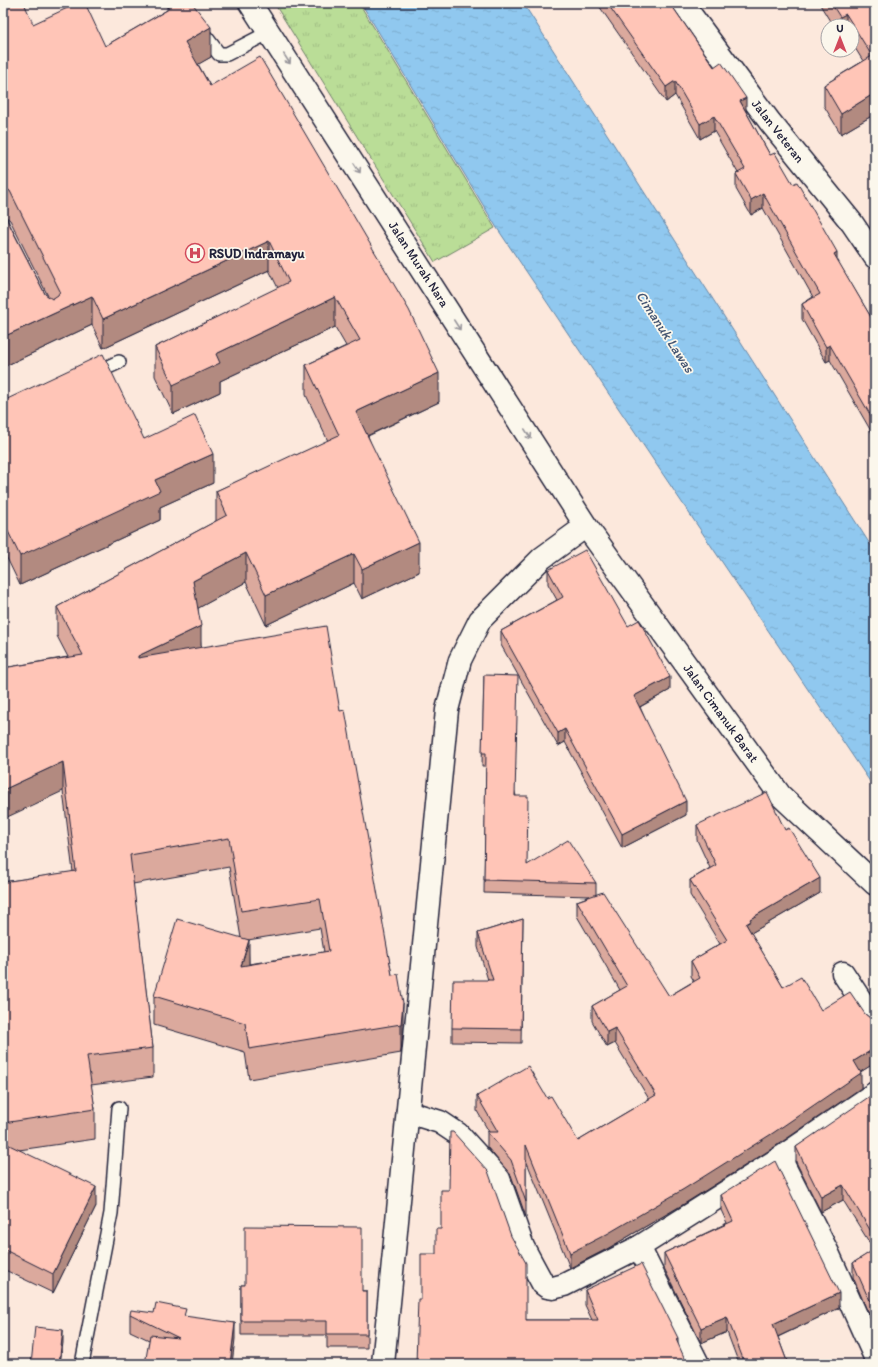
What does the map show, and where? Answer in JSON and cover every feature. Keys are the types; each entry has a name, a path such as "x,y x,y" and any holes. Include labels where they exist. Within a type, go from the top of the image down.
{"street":[{"name":"Jalan Murah Nara","path":"250,3 586,526"},
{"name":"Jalan Veteran","path":"682,3 770,122 852,223 875,257"},
{"name":"Jalan Cimanuk Barat","path":"586,526 780,795 875,884"},
{"path":"383,1364 384,1330 408,1112 447,710 460,660 480,620 542,558 586,526"},
{"path":"843,973 875,1022"},
{"path":"408,1112 440,1122 458,1134 499,1179 523,1247 543,1284 547,1287 553,1288 564,1285 639,1247 780,1158 875,1093"},
{"path":"780,1158 828,1253 875,1357"},
{"path":"639,1247 698,1364"}],"lane":[{"path":"180,3 219,54 227,54 270,32"},
{"path":"83,379 119,362"},
{"path":"82,1364 111,1213 119,1108"}],"green space":[{"path":"274,3 359,3 495,228 435,262"}],"water":[{"name":"Cimanuk Lawas","path":"361,3 523,3 875,552 875,789 497,228"}],"building":[{"path":"3,3 24,3 33,24 78,3 85,3 105,46 169,9 167,6 172,3 192,3 211,27 185,42 210,86 260,57 409,310 439,373 356,412 419,542 362,569 354,554 266,595 246,553 193,581 201,626 138,656 138,658 326,626 340,711 345,710 392,975 398,974 403,1003 401,1024 249,1049 245,1023 154,996 177,919 249,940 241,966 329,951 320,899 241,911 229,838 130,855 153,1048 87,1056 95,1109 3,1123 3,882 76,871 63,762 3,790 3,668 83,655 57,607 227,515 216,491 339,435 306,365 360,340 335,297 216,354 220,363 173,385 155,347 289,282 269,241 103,319 92,296 3,337 3,212 45,294 52,299 58,295 60,291 10,191 3,187"},
{"path":"607,3 670,3 714,67 721,62 746,98 740,101 770,155 775,153 793,184 797,182 837,252 834,254 875,324 875,423 830,345 826,347 802,304 820,294 763,193 751,200 736,174 745,169 714,116 700,124 675,81 666,87"},
{"path":"831,3 875,3 875,93 841,114 824,85 872,56 860,37 860,18 848,18 846,14 840,17"},
{"path":"103,354 144,439 195,415 213,454 155,480 160,491 20,556 3,521 3,401"},
{"path":"585,550 628,626 639,620 670,677 634,696 686,801 622,834 565,729 558,733 501,631 563,597 548,570"},
{"path":"484,675 518,676 515,796 528,796 527,865 568,840 596,883 484,880 486,753 482,753"},
{"path":"767,792 785,830 789,828 820,878 750,919 751,921 746,924 783,987 801,977 821,1010 850,992 865,1014 870,1018 875,1019 875,1048 854,1061 861,1073 773,1133 684,1189 607,1234 570,1253 526,1145 526,1202 511,1160 487,1132 498,1132 477,1096 528,1066 547,1098 551,1096 578,1141 656,1095 615,1028 607,1032 592,1006 627,986 577,901 603,892 669,996 700,978 691,961 727,940 690,880 716,865 697,825"},
{"path":"523,919 521,1029 452,1028 453,980 493,980 478,933"},
{"path":"873,1094 875,1097 875,1238 843,1185 821,1197 796,1147"},
{"path":"450,1132 453,1132 488,1171 511,1236 526,1263 526,1320 598,1320 585,1290 641,1264 678,1338 676,1339 687,1364 416,1364 418,1299 421,1299 421,1254 436,1254 436,1229 441,1229 441,1190 449,1190"},
{"path":"3,1142 96,1187 53,1274 3,1249"},
{"path":"775,1161 839,1293 773,1324 788,1364 745,1364 727,1317 701,1328 664,1253 733,1221 721,1195"},
{"path":"245,1226 362,1227 362,1291 367,1291 367,1334 327,1334 327,1321 241,1321 241,1285 245,1285"},
{"path":"875,1249 875,1308 867,1295 853,1263"},
{"path":"156,1303 186,1309 184,1316 235,1323 230,1364 145,1364 150,1335 179,1338 130,1314 131,1310 154,1313"},
{"path":"35,1327 63,1330 59,1364 31,1364"}],"place":[{"name":"RSUD Indramayu","path":"195,253"}]}
